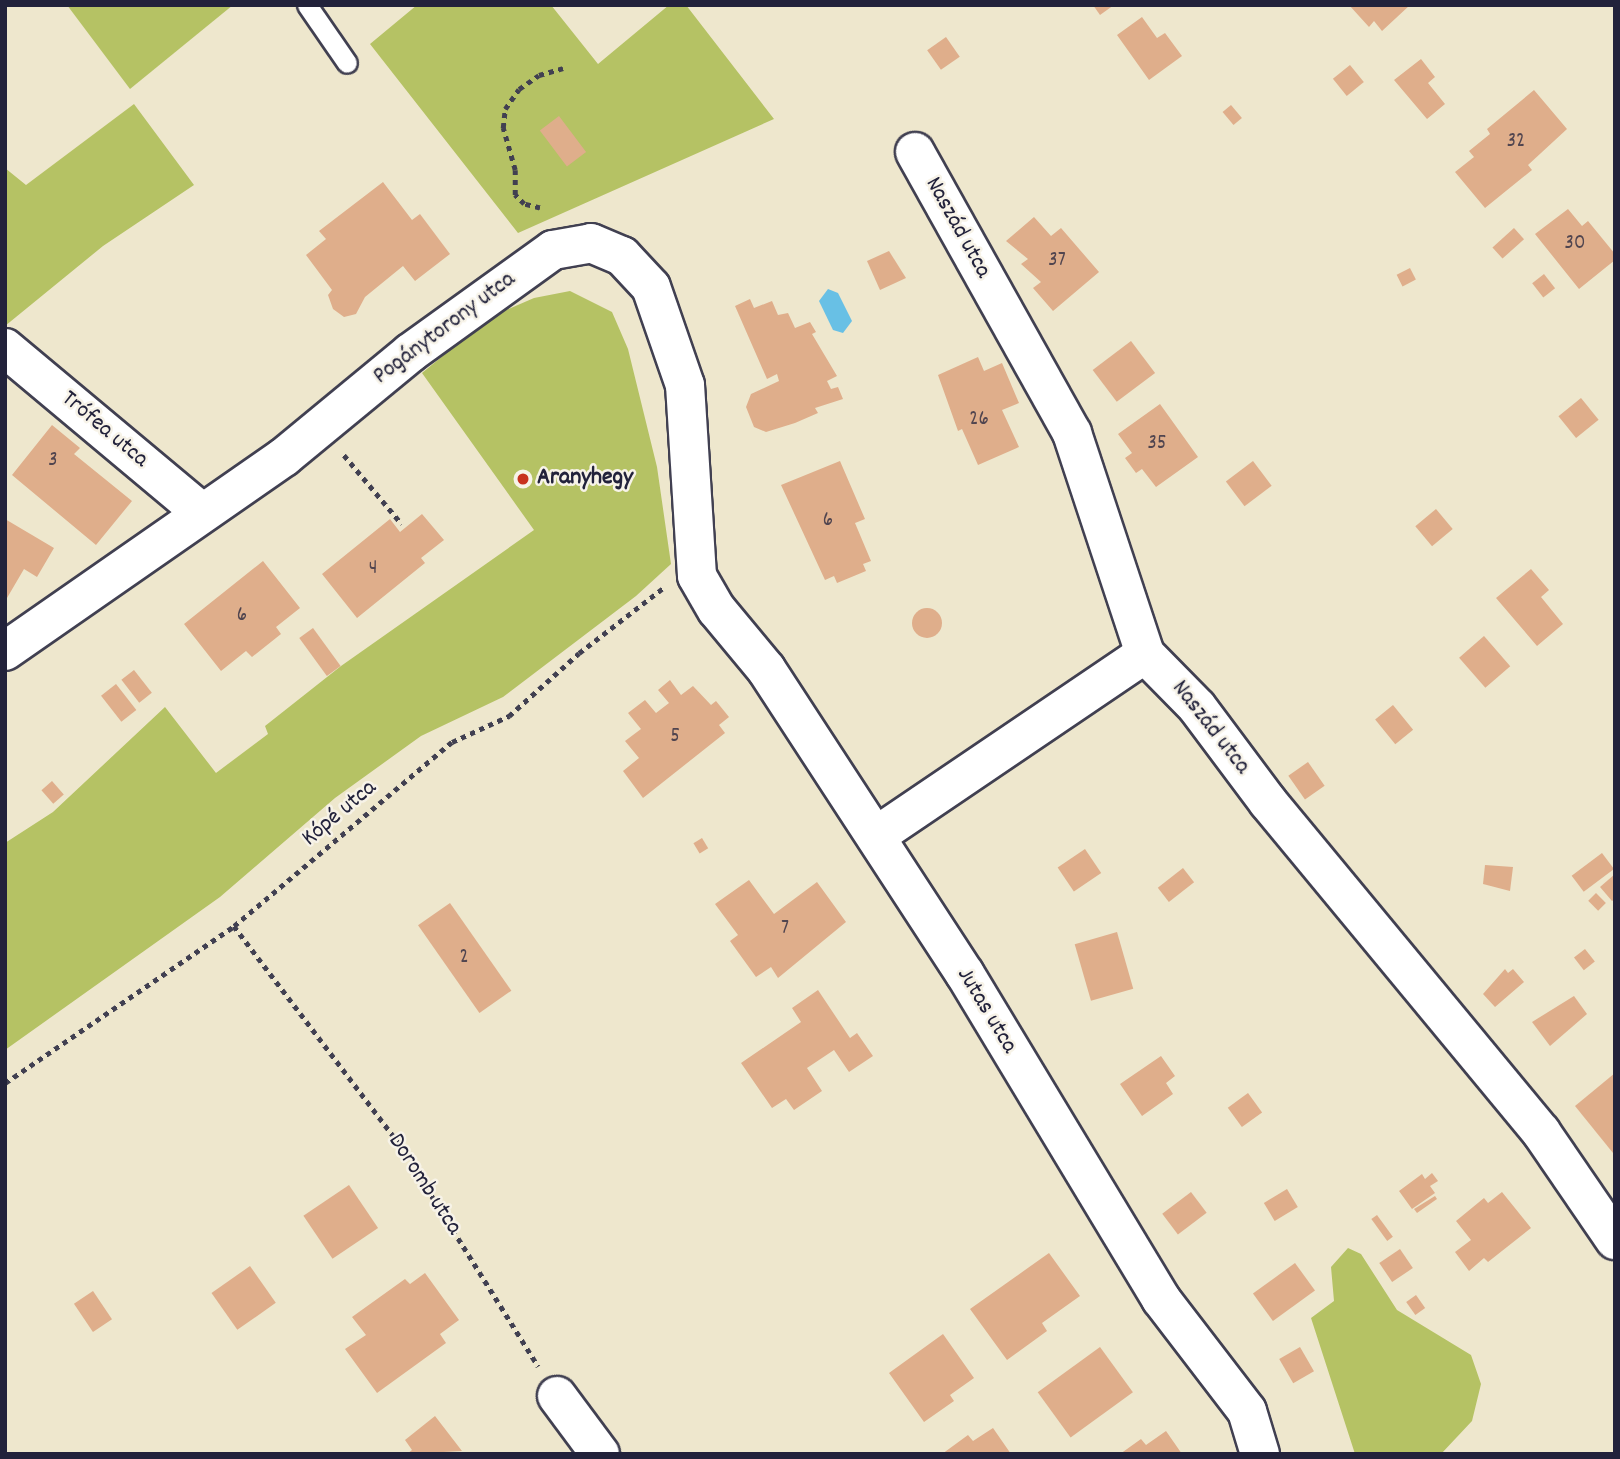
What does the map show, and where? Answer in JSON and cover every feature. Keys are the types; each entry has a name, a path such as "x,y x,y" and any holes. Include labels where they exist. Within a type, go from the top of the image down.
{"street":[{"name":"Naszád utca","path":"915,152 1072,433 1145,654 1197,706 1268,803 1541,1132 1615,1240"},
{"name":"Pogánytorony utca","path":"5,651 321,427 410,353 553,250 591,243 607,247 651,287 685,385 697,576"},
{"name":"Trófea utca","path":"5,348 202,513"},
{"name":"Jutas utca","path":"697,576 717,610 766,669 876,836 1161,1299 1247,1411 1260,1454"},
{"path":"876,836 1145,654"},
{"path":"557,1396 600,1454"}],"lane":[{"path":"307,5 347,63"}],"path":[{"path":"540,208 524,204 515,195 515,170 503,128 505,109 519,89 539,75 562,68"},
{"path":"321,427 402,524"},
{"name":"Kópé utca","path":"5,1083 234,926 452,742 509,716 660,589 697,576"},
{"name":"Doromb utca","path":"234,926 400,1145 557,1396"}],"green space":[{"path":"67,5 233,5 130,89"},
{"path":"417,5 551,5 598,64 669,5 686,5 774,119 518,233 370,44"},
{"path":"134,104 194,185 103,246 5,326 5,168 26,185"},
{"path":"570,291 612,312 628,349 657,467 671,564 636,596 503,697 421,736 335,798 220,897 5,1050 5,843 53,812 165,707 216,773 268,734 265,726 341,666 534,530 422,373 490,317 534,298"},
{"path":"1348,1248 1361,1254 1397,1310 1471,1355 1481,1384 1472,1421 1441,1454 1355,1454 1311,1318 1334,1301 1331,1267"}],"water":[{"path":"828,289 838,293 852,321 843,333 833,330 819,301"}],"building":[{"path":"1093,5 1114,5 1100,15"},
{"path":"1349,5 1410,5 1382,31 1374,21 1369,27"},
{"path":"1142,17 1157,38 1165,33 1182,56 1149,80 1117,35"},
{"path":"946,37 960,57 941,70 927,50"},
{"path":"1421,59 1435,77 1428,83 1445,104 1427,119 1394,80"},
{"path":"1350,65 1364,82 1347,96 1333,79"},
{"path":"1534,90 1567,129 1528,165 1532,170 1485,208 1455,172 1474,157 1469,151 1490,134 1487,129"},
{"path":"1231,105 1242,118 1234,125 1223,112"},
{"path":"559,116 586,152 567,166 540,130"},
{"path":"383,182 412,220 420,214 450,254 415,281 403,266 365,297 356,314 344,317 333,309 328,295 332,290 306,255 326,239 319,231"},
{"path":"1568,209 1582,226 1588,221 1615,254 1615,260 1579,289 1535,234"},
{"path":"1034,217 1051,236 1061,228 1099,272 1053,311 1033,288 1041,282 1021,264 1028,259 1006,241"},
{"path":"1514,228 1524,239 1502,259 1492,247"},
{"path":"889,251 906,278 880,290 867,261"},
{"path":"1410,268 1416,280 1403,286 1397,275"},
{"path":"1544,274 1555,288 1543,297 1532,283"},
{"path":"750,299 754,308 772,301 778,315 788,313 795,328 810,322 816,332 812,334 837,376 827,381 831,389 838,387 843,399 815,408 818,413 795,423 766,432 754,427 746,407 751,394 779,381 777,374 767,379 735,306"},
{"path":"1131,341 1155,373 1117,402 1093,370"},
{"path":"978,357 984,371 1002,363 1019,403 1002,410 1019,447 978,465 962,429 958,431 938,375"},
{"path":"1581,398 1599,420 1576,438 1558,416"},
{"path":"1160,404 1198,457 1156,487 1142,469 1136,473 1125,458 1132,453 1118,434"},
{"path":"52,425 80,448 74,454 132,501 96,545 12,475"},
{"path":"840,461 865,519 855,523 871,561 863,564 866,571 837,583 834,576 825,580 781,485"},
{"path":"1253,461 1272,486 1245,506 1226,481"},
{"path":"1436,509 1453,529 1432,546 1415,526"},
{"path":"422,514 444,540 421,558 425,563 357,618 322,574 390,519 400,532"},
{"path":"5,519 54,548 37,577 24,569 7,598"},
{"path":"263,561 300,608 276,627 281,634 252,657 246,651 221,671 184,624"},
{"path":"1531,569 1549,590 1541,597 1563,624 1537,646 1496,598"},
{"path":"927,608 938,612 942,623 938,634 927,638 916,634 912,623 916,612"},
{"path":"313,628 341,666 327,676 299,638"},
{"path":"1484,636 1510,666 1485,688 1459,658"},
{"path":"134,670 152,693 139,703 121,680"},
{"path":"670,680 681,695 693,686 711,705 716,701 729,717 719,725 725,733 643,798 623,771 639,758 625,741 641,729 628,713 645,700 656,713 669,703 658,690"},
{"path":"116,684 136,710 121,722 101,696"},
{"path":"1393,705 1413,730 1395,744 1375,719"},
{"path":"1308,762 1325,786 1305,800 1288,776"},
{"path":"52,781 64,795 53,804 41,790"},
{"path":"702,838 708,848 700,853 693,843"},
{"path":"1085,849 1101,873 1074,891 1058,867"},
{"path":"1602,853 1614,869 1584,892 1572,876"},
{"path":"1485,865 1513,867 1510,891 1483,884"},
{"path":"1183,868 1194,882 1169,902 1158,888"},
{"path":"1615,874 1615,899 1612,901 1600,887"},
{"path":"749,880 774,914 817,882 846,922 778,978 771,967 756,977 730,941 738,935 715,904"},
{"path":"1596,893 1606,903 1598,911 1588,901"},
{"path":"450,903 511,991 479,1013 418,925"},
{"path":"1117,932 1133,989 1091,1001 1075,944"},
{"path":"1585,949 1595,962 1584,970 1574,958"},
{"path":"1505,969 1508,973 1513,969 1524,982 1495,1007 1483,994"},
{"path":"818,990 850,1038 857,1033 873,1056 849,1072 834,1050 807,1068 822,1091 794,1110 786,1099 772,1108 741,1063 801,1022 792,1008"},
{"path":"1574,996 1587,1014 1550,1046 1532,1022"},
{"path":"1161,1056 1175,1076 1166,1083 1173,1094 1142,1116 1120,1084"},
{"path":"1615,1073 1615,1151 1613,1153 1575,1106"},
{"path":"1248,1093 1262,1112 1242,1127 1228,1108"},
{"path":"1432,1173 1438,1181 1430,1186 1435,1193 1412,1209 1399,1191 1422,1174 1425,1179"},
{"path":"349,1185 378,1228 332,1259 303,1216"},
{"path":"1287,1189 1298,1207 1275,1221 1264,1203"},
{"path":"1191,1192 1207,1213 1178,1234 1162,1214"},
{"path":"1502,1192 1531,1228 1488,1262 1484,1258 1469,1271 1455,1252 1471,1240 1456,1221 1484,1198 1488,1203"},
{"path":"1435,1196 1437,1199 1417,1213 1414,1209"},
{"path":"1377,1215 1393,1237 1387,1241 1371,1219"},
{"path":"1400,1249 1413,1268 1392,1282 1379,1263"},
{"path":"1049,1253 1080,1296 1042,1323 1047,1331 1007,1360 970,1309"},
{"path":"1295,1263 1315,1291 1273,1321 1253,1294"},
{"path":"250,1266 276,1303 237,1330 211,1293"},
{"path":"425,1273 459,1320 440,1334 446,1343 377,1393 345,1349 366,1335 352,1317 405,1279 410,1284"},
{"path":"93,1291 112,1319 93,1332 74,1304"},
{"path":"1416,1295 1425,1308 1415,1315 1406,1302"},
{"path":"943,1334 974,1378 950,1395 954,1401 924,1422 889,1373"},
{"path":"1100,1347 1133,1392 1071,1438 1038,1392"},
{"path":"1300,1347 1314,1371 1293,1383 1279,1359"},
{"path":"435,1416 462,1451 407,1454 412,1450 405,1440"},
{"path":"993,1428 1011,1454 942,1454 968,1435 973,1441"},
{"path":"1166,1431 1182,1454 1120,1454 1141,1439 1146,1445"}],"place":[{"name":"Aranyhegy","path":"523,479"}]}
